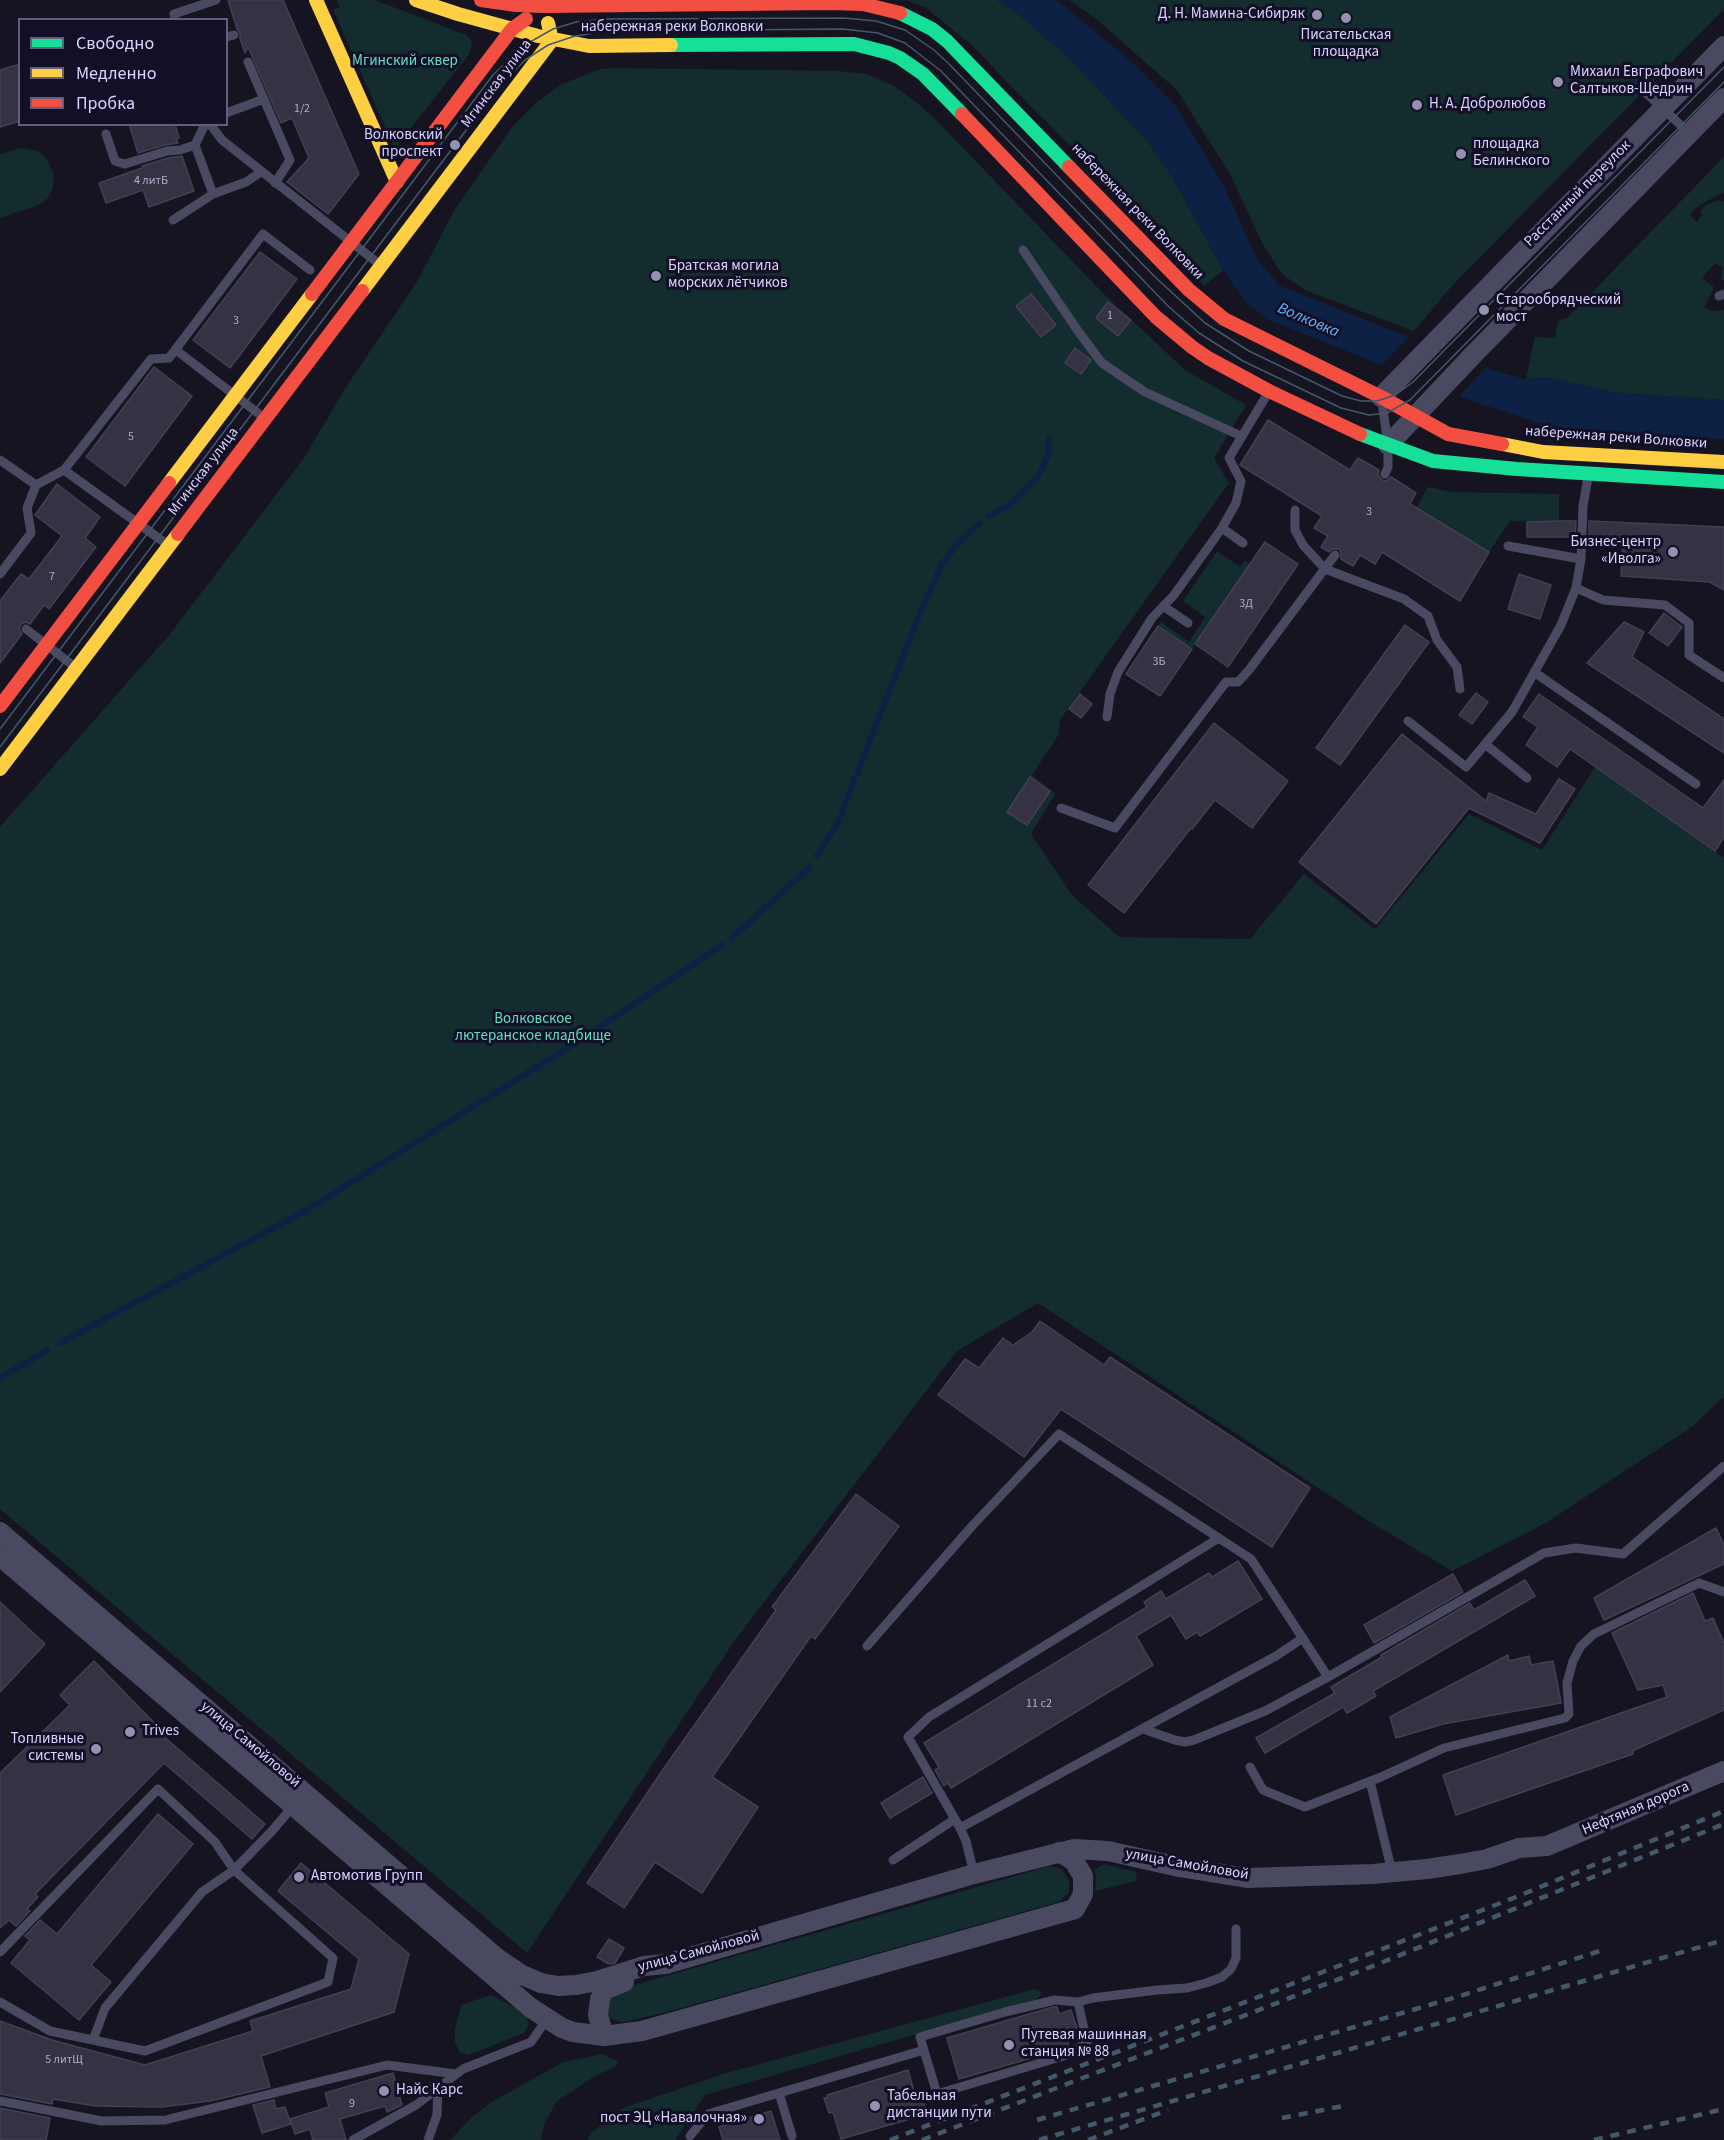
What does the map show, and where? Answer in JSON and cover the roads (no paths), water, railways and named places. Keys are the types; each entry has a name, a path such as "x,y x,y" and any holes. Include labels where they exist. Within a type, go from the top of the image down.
{"street":[{"path":"316,0 396,182"},
{"path":"416,0 552,40"},
{"path":"482,0 544,6"},
{"name":"набережная реки Волковки","path":"544,6 831,3 880,7 914,19 932,29 963,56 1205,304 1224,319 1253,335 1381,397 1448,434 1523,449 1724,462"},
{"name":"Мгинская улица","path":"0,706 512,29 544,6 552,40 0,769"},
{"name":"набережная реки Волковки","path":"552,40 611,47 854,44 881,50 900,58 923,74 1156,317 1192,347 1224,368 1347,429 1433,461 1588,474 1724,482"},
{"name":"Расстанный переулок","path":"1381,397 1724,46"},
{"path":"1388,445 1724,98"},
{"name":"улица Самойловой","path":"0,1532 547,2019 573,2032 604,2036 642,2031 1075,1909 1083,1894 1083,1876 1074,1861 1059,1851"},
{"name":"улица Самойловой","path":"0,1556 497,1958 522,1975 541,1983 558,1986 576,1985 644,1966 666,1964 1059,1851 1081,1849 1108,1851 1179,1867 1246,1878 1392,1872 1460,1864 1519,1848 1547,1846"},
{"name":"Нефтяная дорога","path":"1547,1846 1724,1772"},
{"path":"604,2036 599,2023 598,2007 604,1990 613,1985 646,1976 666,1964"}],"lane":[{"path":"175,18 174,14 216,0"},
{"path":"248,62 290,160 275,183"},
{"path":"1644,91 1689,133"},
{"path":"228,112 264,99"},
{"path":"204,126 195,145 213,194"},
{"path":"212,126 222,140 261,172 381,265"},
{"path":"105,134 115,161 125,164 195,145"},
{"path":"173,220 213,194 246,182 261,172"},
{"path":"0,574 31,533 27,508 36,485 64,470 151,359 169,358 263,234 310,270"},
{"path":"1023,250 1102,363 1145,392 1241,436"},
{"path":"176,350 265,418"},
{"path":"1107,717 1110,694 1118,672 1152,618 1174,595 1222,528 1236,503 1241,481 1228,458 1269,391"},
{"path":"1381,397 1388,445 1388,467 1385,474"},
{"path":"1408,721 1466,766 1512,712 1561,625 1576,588 1581,559 1583,506 1590,454"},
{"path":"0,460 36,485"},
{"path":"64,470 169,546"},
{"path":"1295,510 1295,530 1303,545 1325,569 1404,599 1428,616 1437,640 1457,667 1460,689"},
{"path":"1222,528 1243,543"},
{"path":"1508,546 1581,559"},
{"path":"1060,808 1115,828 1226,682 1238,681 1249,670 1335,555"},
{"path":"1576,588 1603,600 1665,605 1689,623 1689,655 1724,678"},
{"path":"1163,606 1188,623"},
{"path":"26,629 77,668"},
{"path":"1534,672 1696,784"},
{"path":"1485,744 1527,778"},
{"path":"867,1646 973,1525 1059,1434 1251,1559 1328,1677"},
{"path":"1143,1729 1175,1740 1185,1742 1194,1740 1264,1711 1328,1677 1545,1553 1576,1548 1623,1554 1724,1466"},
{"path":"974,1874 966,1841 958,1823 908,1737 928,1718 1219,1538"},
{"path":"1250,1767 1263,1790 1305,1807 1444,1748 1565,1718 1569,1714 1567,1683 1573,1661 1581,1646 1593,1634 1700,1583 1724,1593"},
{"path":"893,1860 958,1823 1143,1729 1276,1656 1303,1638"},
{"path":"1370,1781 1392,1872"},
{"path":"0,1952 158,1789 215,1842 234,1870 333,1958 328,1982 145,2051 50,2031 0,2002"},
{"path":"93,2040 105,2008 202,1892 234,1870 299,1799"},
{"path":"1078,2002 1087,2042 1070,2054 937,2094 920,2037 1055,2000 1078,2002 1125,1994 1187,1988 1222,1977 1231,1969 1236,1958 1236,1929"},
{"path":"353,2140 416,2105 463,2069 531,2042 547,2019"},
{"path":"690,2136 708,2114 924,2050"},
{"path":"0,2101 102,2121 165,2120 387,2065 456,2074"},
{"path":"428,2140 437,2115 438,2087"},
{"path":"779,2093 792,2136"}],"water":[{"name":"Волковка","path":"997,0 1056,0 1130,60 1175,105 1224,186 1257,259 1280,286 1492,370 1525,379 1548,378 1617,393 1724,400 1724,439 1628,435 1575,430 1539,423 1472,401 1269,320 1247,303 1223,270 1173,178 1149,143 1068,57 1016,12"}],"waterway":[{"path":"989,516 1012,503 1037,478 1048,456 1049,439"},
{"path":"817,856 838,822 920,613 942,564 958,543 980,523"},
{"path":"732,938 810,867"},
{"path":"597,1029 722,945"},
{"path":"60,1343 305,1211 587,1036"},
{"path":"0,1378 48,1350"}],"tram line":[{"path":"0,729 493,75 523,46 553,29 576,22 605,19 844,18 876,21 905,30 934,50 949,64 1154,276 1205,323 1249,351 1342,396 1361,401 1377,401 1395,395 1413,382 1724,67"},
{"path":"0,747 501,84 525,60 548,45 575,36 608,31 843,29 878,33 905,43 941,71 1169,307 1199,333 1243,361 1341,408 1369,415 1387,413 1410,400 1724,82"}],"railway":[{"path":"890,2140 1516,1897 1724,1811"},
{"path":"922,2140 1383,1962 1724,1824"},
{"path":"1039,2140 1724,1940"},
{"path":"1037,2120 1460,1996 1603,1950"},
{"path":"1282,2118 1343,2106"},
{"path":"1594,2140 1724,2109"},
{"path":"1088,2140 1168,2110"}],"place":[{"name":"Д. Н. Мамина-Сибиряк","path":"1317,15"},
{"name":"Писательская площадка","path":"1346,18"},
{"name":"Михаил Евграфович Салтыков-Щедрин","path":"1558,82"},
{"name":"Н. А. Добролюбов","path":"1417,105"},
{"name":"Волковский проспект","path":"455,145"},
{"name":"площадка Белинского","path":"1461,154"},
{"name":"Братская могила морских лётчиков","path":"656,276"},
{"name":"Старообрядческий мост","path":"1484,310"},
{"name":"Бизнес-центр «Иволга»","path":"1673,552"},
{"name":"Trives","path":"130,1732"},
{"name":"Топливные системы","path":"96,1749"},
{"name":"Автомотив Групп","path":"299,1877"},
{"name":"Путевая машинная станция № 88","path":"1009,2045"},
{"name":"Найс Карс","path":"384,2091"},
{"name":"Табельная дистанции пути","path":"875,2106"},
{"name":"пост ЭЦ «Навалочная»","path":"759,2119"}],"park label":[{"name":"Мгинский сквер","path":"405,62"},
{"name":"Волковское лютеранское кладбище","path":"533,1028"}]}
